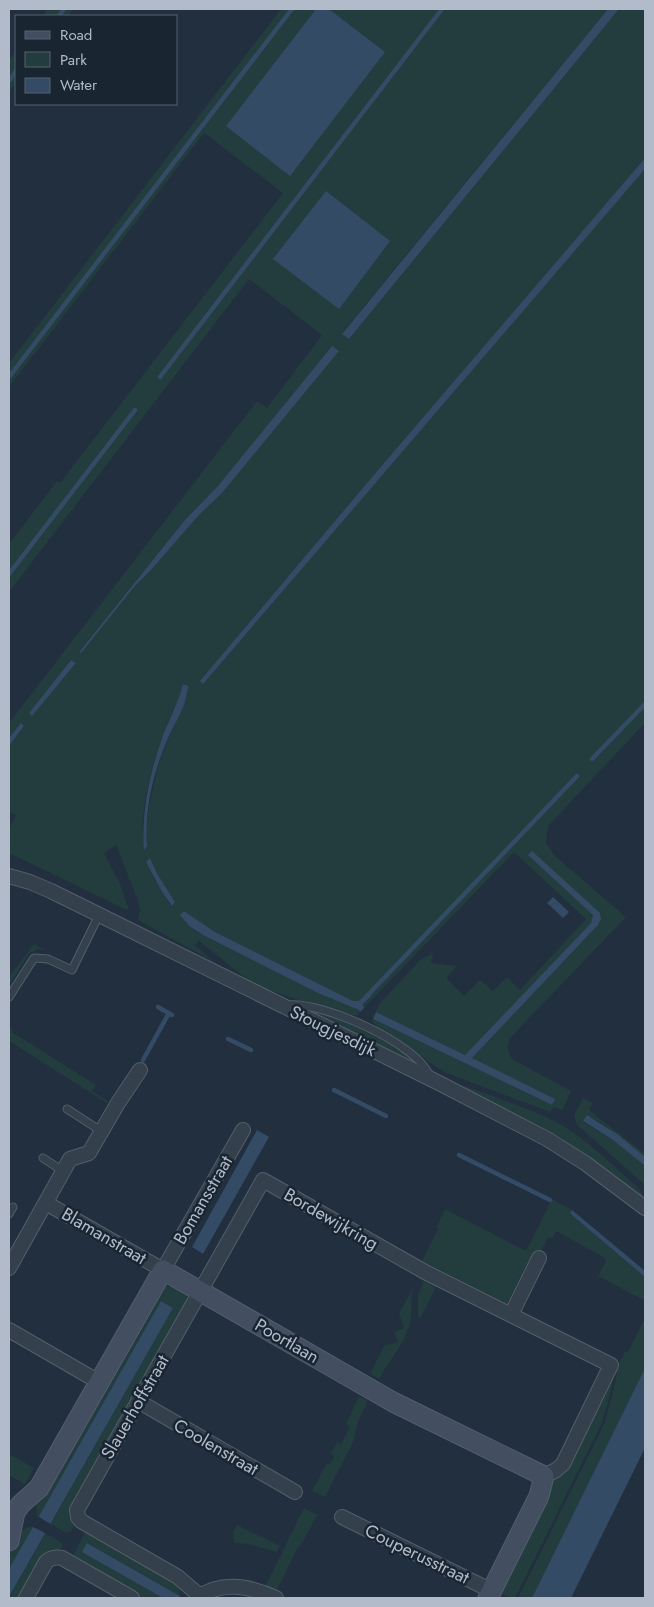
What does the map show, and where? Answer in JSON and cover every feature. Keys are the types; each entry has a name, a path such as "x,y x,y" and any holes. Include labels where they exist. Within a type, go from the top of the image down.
{"street":[{"name":"Stougjesdijk","path":"9,876 40,886 431,1079 566,1150 645,1208"},
{"path":"9,1266 70,1159 89,1154 118,1103 140,1070"},
{"name":"Bomansstraat","path":"163,1270 243,1130"},
{"name":"Bordewijkring","path":"201,1291 263,1180 425,1272 611,1365 562,1464 556,1470 544,1476"},
{"name":"Blamanstraat","path":"46,1203 163,1270"},
{"path":"511,1315 539,1258"},
{"path":"9,1541 13,1515 11,1505 39,1488 163,1270"},
{"name":"Poortlaan","path":"163,1270 393,1402 544,1476"},
{"name":"Slauerhoffstraat","path":"198,1597 185,1582 78,1519 77,1514 78,1505 201,1291"},
{"path":"9,1330 100,1382"},
{"name":"Coolenstraat","path":"138,1401 295,1492"},
{"path":"490,1595 540,1494 544,1476"},
{"name":"Couperusstraat","path":"342,1517 490,1595"},
{"path":"26,1598 48,1560 53,1558 62,1558 132,1598"},
{"path":"198,1597 220,1588 238,1586 276,1598"}],"lane":[{"path":"9,997 34,958 48,959 72,970 99,915"},
{"path":"282,1006 299,1004 310,1006 362,1024 419,1060 431,1079"},
{"path":"67,1109 102,1131"},
{"path":"43,1158 63,1172"}],"green space":[{"path":"48,9 73,9 69,15 43,15"},
{"path":"281,9 316,9 226,126 385,52 329,9 608,9 342,333 349,339 619,9 645,9 645,158 237,637 203,683 645,169 645,723 548,826 546,843 555,856 626,917 511,1037 508,1045 508,1051 512,1059 571,1091 562,1111 554,1107 550,1112 444,1072 378,1028 372,1021 379,1004 421,959 433,953 431,963 457,966 446,978 464,996 480,980 493,991 507,977 520,990 586,919 514,852 357,1015 346,1015 268,990 248,980 199,941 195,946 216,963 138,920 140,909 137,898 116,845 104,853 121,886 129,911 9,853 9,829 16,815 9,812 9,746 24,727 21,724 9,738 9,723 257,401 267,408 322,335 249,279 9,592 9,544 57,481 60,483 283,193 204,133 9,387 9,363","holes":["332,346 339,351 222,493 198,516 134,587 81,652 184,521 217,487","71,660 76,663 32,715 29,713","183,684 189,686 184,705 170,734 158,766 148,811 146,826 147,846 143,834 144,807 147,791 160,744","151,859 158,875 175,902 171,906 153,877","184,911 215,932 353,1001 360,1001 368,992 372,995 359,1010 318,993 195,931 186,923","591,914 600,923 471,1059 554,1099 552,1105 373,1019 376,1012 465,1055 593,920"]},
{"path":"15,52 15,84 9,92 9,60"},
{"path":"34,944 47,951 38,949 29,954 9,985 9,977"},
{"path":"306,1007 371,1032 419,1063 418,1066 305,1010"},
{"path":"9,1027 13,1030 12,1032 96,1085 92,1091 108,1101 107,1103 9,1041"},
{"path":"465,1086 534,1112 567,1128 607,1159 641,1191 643,1197 558,1136 465,1088"},
{"path":"583,1098 593,1103 589,1110 645,1154 645,1157 606,1126 587,1115 583,1122 613,1140 645,1166 645,1185 577,1125 574,1115"},
{"path":"552,1199 572,1210 570,1213 573,1216 645,1277 645,1301 598,1276 606,1261 605,1258 556,1231 552,1239 548,1237 537,1260 531,1257 528,1261 507,1304 422,1261 438,1229 436,1228 445,1209 526,1251"},
{"path":"424,1281 436,1287 420,1319 418,1316 418,1295"},
{"path":"160,1286 172,1287 185,1294 189,1300 71,1531 66,1533 53,1525 47,1534 62,1543 63,1546 19,1598 9,1598 173,1308 161,1301 9,1569 9,1553 21,1531 31,1526 37,1516 36,1505"},
{"path":"413,1287 411,1318 408,1331 379,1379 370,1374 384,1346 398,1342 394,1332 404,1328 399,1314"},
{"path":"645,1318 645,1368 532,1598 518,1598 605,1422 617,1374 614,1372 625,1352 628,1352"},
{"path":"611,1379 613,1380 610,1396 602,1423 515,1598 498,1592 550,1480 562,1475"},
{"path":"359,1396 368,1401 358,1421 354,1440 325,1497 312,1491 327,1463 330,1465 334,1456 331,1454 337,1442 341,1444 350,1427 346,1424"},
{"path":"9,1454 34,1468 25,1484 9,1475"},
{"path":"304,1508 317,1515 297,1549 275,1594 264,1589"},
{"path":"237,1525 280,1546 277,1552 248,1544 234,1543 233,1532"},
{"path":"86,1531 176,1582 179,1587 180,1596 88,1543 83,1552 163,1598 140,1598 71,1559"}],"water":[{"path":"316,9 329,9 385,52 290,176 226,126"},
{"path":"608,9 619,9 349,339 342,334"},
{"path":"645,158 645,169 203,684 200,681"},
{"path":"326,191 390,241 339,309 273,259"},
{"path":"332,346 339,351 222,493 198,516 134,587 81,653 80,651 184,521 217,487"},
{"path":"71,660 76,663 32,716 29,713"},
{"path":"183,684 189,686 184,705 164,749 151,790 146,832 147,846 144,850 145,806 150,777 163,735"},
{"path":"21,723 24,726 9,746 9,738"},
{"path":"532,851 600,913 601,919 598,925 472,1058 555,1099 552,1105 373,1019 376,1012 465,1055 591,923 593,915 528,855"},
{"path":"150,858 175,902 172,906 146,862"},
{"path":"553,897 569,912 563,918 547,903"},
{"path":"184,911 215,932 353,1001 359,1001 368,992 372,995 363,1004 364,1008 360,1012 203,935 189,926 180,915"},
{"path":"587,1115 617,1134 645,1157 645,1166 613,1140 583,1121"},
{"path":"257,1130 269,1137 203,1254 192,1247"},
{"path":"572,1210 645,1271 645,1277 573,1216 570,1213"},
{"path":"161,1301 173,1308 9,1597 9,1569"},
{"path":"645,1368 645,1448 571,1598 532,1598"},
{"path":"87,1543 180,1596 179,1598 163,1598 82,1552"}],"pier":[{"path":"36,1515 52,1525 47,1534 31,1526"}],"waterway":[{"path":"60,15 64,9"},
{"path":"9,377 292,9"},
{"path":"160,377 442,9"},
{"path":"9,81 15,72"},
{"path":"9,574 135,410"},
{"path":"592,759 645,704"},
{"path":"366,997 577,776"},
{"path":"158,1007 172,1015"},
{"path":"143,1060 169,1013"},
{"path":"228,1039 251,1050"},
{"path":"334,1090 386,1116"},
{"path":"459,1155 550,1200"}]}
